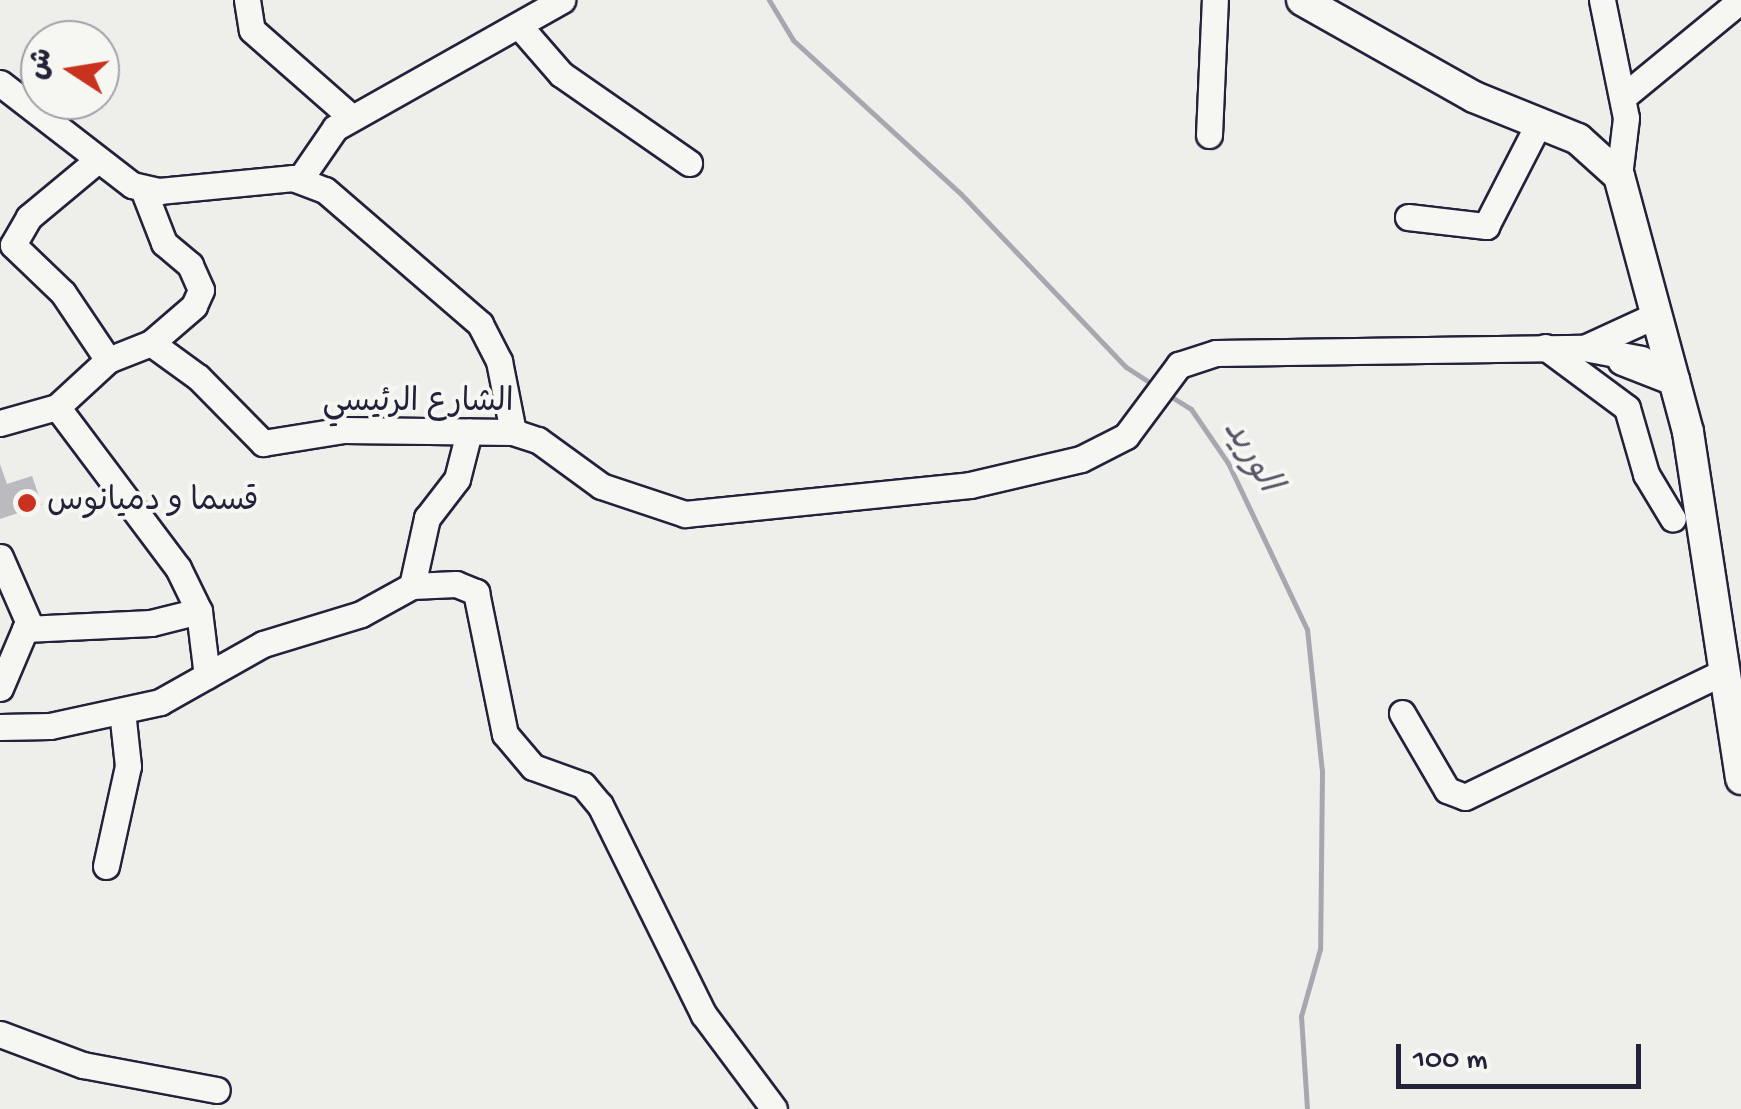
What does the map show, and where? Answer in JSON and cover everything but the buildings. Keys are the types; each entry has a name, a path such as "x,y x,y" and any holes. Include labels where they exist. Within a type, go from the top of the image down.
{"main road":[{"path":"1302,0 1474,97 1578,139 1620,176 1698,490 1720,674 1741,779"},
{"path":"1623,360 1670,368"}],"street":[{"path":"247,0 252,30 351,117"},
{"path":"300,179 321,142 351,117 521,28 562,0"},
{"path":"1209,135 1214,0"},
{"path":"1602,0 1623,97 1620,176"},
{"path":"1623,97 1740,4"},
{"path":"521,28 561,74 689,163"},
{"path":"0,83 94,162 143,189 300,179 332,195 480,324 499,362 513,432"},
{"path":"1408,217 1486,226 1539,123"},
{"path":"94,162 29,217 6,250 63,293 108,360"},
{"path":"0,423 57,407 108,360 151,343 194,306 200,290 190,265 164,243 143,189"},
{"path":"1584,348 1656,315"},
{"name":"الشارع الرئيسي","path":"151,343 198,377 263,443 344,430 513,432 622,496 685,514 970,485 1055,466 1119,442 1179,365 1236,351 1545,347"},
{"path":"1545,347 1584,348 1623,360"},
{"path":"1545,347 1627,408 1646,474 1673,518"},
{"path":"57,407 178,568 199,612 207,676"},
{"path":"412,586 427,518 457,479 470,432"},
{"path":"0,557 32,628"},
{"path":"0,728 160,702 263,644 361,614 412,586 456,584 476,592 505,734 532,766 583,785 600,805 704,1015 774,1109"},
{"path":"0,688 18,635 32,628 151,622 199,612"},
{"path":"1402,714 1448,790 1465,797 1720,674"},
{"path":"106,866 128,766 122,711"},
{"path":"0,1034 83,1065 217,1090"}],"waterway":[{"name":"الوريد","path":"769,0 793,40 961,194 1126,367 1154,385"},
{"name":"الوريد","path":"1167,394 1191,409 1228,463 1307,629 1322,771 1320,949 1301,1016 1307,1109"}],"place":[{"name":"قسما و دميانوس","path":"27,503"}]}
